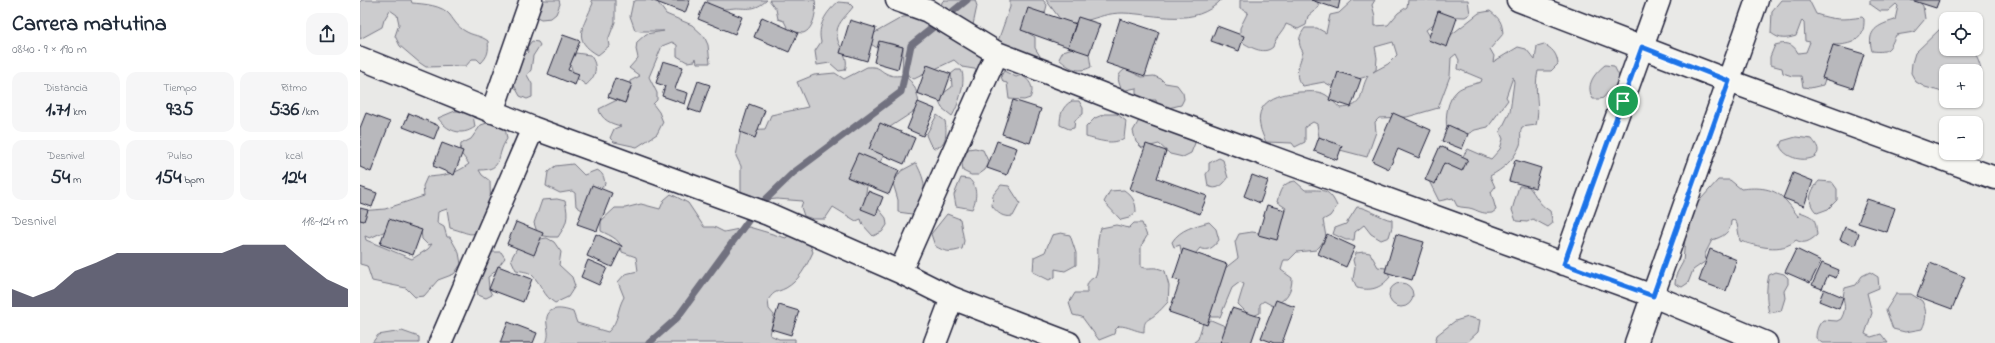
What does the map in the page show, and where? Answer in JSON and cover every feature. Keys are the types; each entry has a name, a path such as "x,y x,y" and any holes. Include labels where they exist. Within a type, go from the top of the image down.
{"street":[{"path":"492,112 531,0"},
{"path":"897,0 928,11 997,53 1153,114 1653,296 1766,343"},
{"path":"1518,0 1729,81 1995,178"},
{"path":"1564,264 1660,0"},
{"path":"1636,343 1757,0"},
{"path":"900,272 997,53"},
{"path":"360,58 533,128 768,214 900,272 952,298 1069,343"},
{"path":"440,343 533,128"},
{"path":"935,343 952,298"}],"shaded area":[{"path":"362,0 411,0 412,3 438,7 447,12 463,29 488,41 487,56 481,63 477,59 472,59 466,66 426,67 400,46 395,36 399,24 397,15 390,10 382,27 360,39 360,2"},
{"path":"527,0 559,0 560,4 556,14 551,18 541,19 525,11"},
{"path":"591,0 615,0 615,22 608,40 609,46 598,55 584,44 582,38 583,26 593,3"},
{"path":"637,0 656,0 666,14 692,25 704,36 708,45 710,63 697,63 696,58 695,61 687,62 677,56 677,45 672,42 662,46 649,77 657,93 657,100 653,104 659,112 663,122 657,134 637,147 614,142 610,138 614,129 621,126 604,119 599,109 617,100 625,103 630,90 630,81 640,76 629,68 638,58 636,49 637,42 646,34 664,31 635,30 630,16 633,2"},
{"path":"707,0 767,0 759,6 751,8 720,9 710,8"},
{"path":"769,0 815,0 816,9 810,28 803,33 789,31 784,21 778,19 776,9"},
{"path":"944,0 975,0 977,6 973,25 955,22 940,13 942,2"},
{"path":"1010,0 1043,0 1047,5 1045,13 1038,13 1025,31 1035,37 1035,48 1040,56 1036,61 998,41 1010,7"},
{"path":"1046,0 1221,0 1211,9 1188,17 1162,17 1118,13 1080,22 1063,23"},
{"path":"1240,0 1317,0 1319,7 1308,16 1306,25 1298,29 1286,24 1275,41 1273,47 1265,51 1256,49 1240,41 1240,28 1248,12 1240,8"},
{"path":"1353,0 1375,0 1372,5 1375,16 1375,26 1388,25 1398,13 1407,7 1408,0 1468,0 1470,14 1465,17 1453,17 1440,20 1435,23 1426,30 1431,38 1447,38 1479,13 1490,11 1500,21 1503,34 1490,49 1494,56 1493,62 1518,47 1526,49 1535,60 1537,46 1544,44 1554,52 1557,57 1558,64 1551,71 1538,71 1536,85 1538,112 1536,125 1522,127 1520,145 1515,155 1504,167 1490,176 1495,187 1491,192 1496,210 1492,213 1487,213 1471,208 1459,207 1453,198 1439,201 1429,181 1441,159 1455,167 1468,149 1491,159 1500,149 1503,139 1500,132 1510,112 1514,82 1513,77 1506,97 1508,100 1488,127 1475,130 1460,138 1447,129 1446,119 1451,99 1457,91 1468,85 1481,82 1482,79 1458,69 1459,60 1456,54 1451,58 1450,76 1438,108 1407,117 1379,118 1375,122 1376,132 1367,157 1340,150 1319,137 1317,124 1313,122 1305,127 1305,142 1295,147 1292,143 1266,142 1259,121 1260,112 1270,100 1278,96 1299,92 1320,92 1328,96 1340,108 1349,107 1358,102 1368,76 1333,87 1324,82 1303,86 1298,79 1297,74 1303,52 1299,43 1303,31 1305,28 1317,28 1326,33 1330,15 1339,13","holes":["1393,42 1397,55 1388,64 1373,72 1376,70 1377,58 1375,47"]},
{"path":"1781,0 1809,0 1816,14 1833,18 1844,19 1862,17 1864,19 1862,32 1856,40 1851,43 1833,45 1830,65 1823,85 1810,88 1803,87 1801,76 1792,76 1783,73 1782,68 1770,65 1770,57 1775,45 1789,44 1794,47 1798,53 1806,52 1810,42 1805,41 1804,22 1802,20 1796,36 1783,38 1777,37 1771,33 1772,11"},
{"path":"1870,0 1918,0 1923,6 1925,19 1914,32 1896,35 1890,47 1886,51 1872,51 1872,33 1879,26 1895,20 1898,6 1896,4 1888,11 1880,11 1870,4"},
{"path":"838,2 849,3 853,7 841,21 837,31 838,41 846,60 845,70 839,71 830,63 817,65 815,51 821,42 821,25 826,15"},
{"path":"919,16 987,58 981,62 980,70 962,67 954,60 914,79 902,72 903,47 889,43 877,48 871,44 871,35 903,17"},
{"path":"1939,30 1939,56 1976,56 1979,64 1939,64 1939,91 1925,87 1916,82 1911,73 1915,53"},
{"path":"532,41 538,42 540,45 533,56 531,70 527,75 532,84 532,97 527,99 520,96 514,85 517,75 515,71 521,59 528,52 527,47"},
{"path":"1076,47 1086,48 1089,54 1091,67 1082,70 1074,69 1059,59 1063,51"},
{"path":"576,53 590,55 595,63 594,75 586,85 574,76 570,63"},
{"path":"1605,65 1614,66 1620,78 1618,85 1610,90 1603,98 1593,99 1590,84 1597,72"},
{"path":"867,67 875,67 892,76 903,76 907,78 916,89 919,104 919,108 890,127 886,148 879,163 869,170 849,178 867,186 865,198 867,207 878,208 886,218 887,225 882,232 873,236 863,225 861,219 856,221 833,207 825,219 813,219 804,216 801,207 803,201 777,199 755,201 741,194 741,166 736,156 741,130 765,129 771,115 808,107 797,82 814,75 835,73 844,79"},
{"path":"1125,69 1142,77 1154,76 1161,79 1165,83 1177,85 1183,93 1184,99 1181,105 1164,109 1157,105 1156,100 1141,100 1136,97 1136,88 1126,90 1121,88 1118,77"},
{"path":"956,70 961,70 963,80 959,100 952,116 942,108 937,98 952,87 951,74"},
{"path":"1004,71 1016,77 1021,75 1027,79 1032,88 1030,98 1024,100 1009,99 1007,83 1003,82 1001,76"},
{"path":"1072,101 1079,101 1083,108 1083,114 1075,120 1074,128 1069,129 1060,125 1060,118 1066,105"},
{"path":"455,111 465,111 473,115 475,127 465,132 455,131 442,123 438,118"},
{"path":"1105,114 1117,114 1126,121 1124,138 1115,142 1110,142 1086,137 1086,127 1095,118"},
{"path":"937,115 945,121 946,134 944,141 938,147 934,148 930,144 926,135"},
{"path":"1142,115 1192,136 1195,143 1191,153 1183,157 1170,154 1159,144 1142,148 1136,142 1133,131"},
{"path":"493,121 505,127 507,139 503,145 496,165 493,168 479,170 482,175 490,181 491,224 478,232 471,234 450,228 447,209 438,212 437,223 444,227 447,237 450,237 459,253 461,264 454,274 438,280 424,296 415,297 406,288 372,281 367,266 360,264 360,211 385,209 424,196 423,186 427,177 449,174 469,164 460,152 461,144 471,139 481,125","holes":["392,228 421,230 422,239 428,245 432,244 428,249 412,259 366,240 365,236 370,238"]},
{"path":"1796,137 1812,139 1818,150 1817,154 1808,159 1802,159 1789,156 1784,152 1780,146 1782,141"},
{"path":"975,148 983,150 989,163 985,170 978,175 971,175 963,171 962,163 968,149"},
{"path":"1219,158 1223,160 1228,178 1220,186 1214,188 1208,186 1206,174 1209,170 1209,163"},
{"path":"916,163 924,182 924,192 921,204 918,211 912,214 898,212 898,200 893,183 901,171"},
{"path":"573,164 584,175 597,170 599,171 604,177 605,182 605,184 582,210 576,206 575,193 572,191 560,193 546,186 548,172 555,166"},
{"path":"961,178 969,179 974,186 976,197 972,209 956,206 954,195"},
{"path":"1718,180 1730,180 1741,189 1760,188 1777,193 1789,204 1799,217 1800,212 1814,219 1817,235 1807,242 1796,240 1783,247 1761,247 1740,241 1737,224 1734,220 1731,221 1731,225 1725,234 1712,240 1705,254 1706,261 1693,270 1688,283 1682,287 1675,284 1676,275 1683,262 1685,238 1690,229 1693,208"},
{"path":"1295,181 1305,190 1325,191 1334,200 1337,206 1330,216 1323,220 1326,237 1316,250 1297,252 1289,260 1284,260 1281,270 1292,278 1292,283 1287,295 1281,301 1273,306 1264,301 1260,304 1260,313 1251,317 1238,304 1244,284 1240,282 1232,288 1220,317 1209,317 1214,277 1238,258 1235,242 1239,234 1252,232 1266,234 1276,227 1286,208 1277,202 1282,188 1287,183"},
{"path":"1819,181 1832,182 1837,189 1837,200 1828,209 1817,213 1811,205 1810,197 1813,189"},
{"path":"1001,185 1009,186 1020,203 1013,216 1003,216 992,206 993,195"},
{"path":"1519,186 1528,186 1540,202 1550,211 1553,223 1548,227 1533,219 1527,222 1516,221 1512,210"},
{"path":"1124,190 1133,199 1136,212 1129,218 1121,220 1104,202 1110,191"},
{"path":"671,194 688,203 704,227 714,227 724,232 749,227 786,238 794,228 808,241 813,252 802,272 791,285 774,293 768,300 769,309 774,315 770,335 779,339 795,339 795,343 544,343 547,341 548,337 548,314 550,311 558,309 573,312 577,323 608,332 612,328 624,297 618,282 625,274 638,271 636,257 622,252 622,248 618,241 601,231 601,221 615,208 625,208 641,204 660,209 664,200"},
{"path":"557,199 565,201 567,216 563,228 558,237 538,235 534,223 542,200"},
{"path":"1357,207 1361,207 1392,220 1392,227 1389,237 1381,240 1371,234 1364,225 1355,232 1354,240 1346,240 1333,234 1335,228 1346,224"},
{"path":"947,214 960,219 964,241 962,249 948,251 942,250 935,246 931,234"},
{"path":"1209,222 1216,229 1219,240 1211,248 1200,248 1195,254 1182,258 1180,245 1174,247 1172,242 1175,238 1188,229"},
{"path":"1134,223 1142,223 1147,236 1141,246 1141,267 1158,268 1165,271 1169,286 1168,302 1158,313 1145,322 1144,332 1119,326 1115,330 1114,334 1099,340 1082,317 1073,315 1069,303 1075,293 1087,293 1088,283 1096,276 1098,264 1098,240 1101,228 1116,225 1129,228"},
{"path":"1061,233 1070,235 1076,253 1076,265 1065,271 1055,269 1055,277 1049,280 1033,272 1034,257 1045,252 1052,235"},
{"path":"547,238 554,242 561,252 559,265 572,277 575,286 568,297 555,303 548,297 531,274 516,270 511,259 517,248"},
{"path":"490,252 501,252 505,258 495,271 488,277 489,289 492,295 486,298 478,295 476,283"},
{"path":"1356,253 1370,253 1378,267 1386,268 1390,277 1379,287 1371,289 1357,288 1353,279 1355,268 1353,260"},
{"path":"1776,272 1784,274 1788,278 1788,284 1784,291 1785,298 1781,311 1769,313 1767,299 1768,280 1769,275"},
{"path":"1870,272 1878,277 1879,288 1867,293 1872,313 1865,334 1871,337 1881,334 1888,343 1822,343 1816,338 1820,324 1823,320 1837,321 1841,319 1844,310 1843,296 1845,288 1856,285 1862,276"},
{"path":"1401,283 1406,284 1412,290 1412,300 1406,306 1401,307 1396,306 1390,300 1389,295 1390,290 1396,284"},
{"path":"1896,294 1911,294 1922,301 1926,315 1922,329 1905,332 1893,329 1886,310"},
{"path":"1468,317 1480,320 1478,332 1466,343 1435,343 1437,335 1455,321"},
{"path":"1211,320 1225,326 1226,343 1193,343 1198,339 1203,323"},
{"path":"402,331 419,337 419,343 372,343 378,335"}],"building":[{"path":"651,0 690,0 685,13"},
{"path":"1311,0 1340,0 1338,9"},
{"path":"1911,0 1939,0 1936,8"},
{"path":"705,2 742,17 735,34 698,19"},
{"path":"1028,8 1076,24 1068,47 1021,30"},
{"path":"1438,11 1457,18 1447,47 1428,40"},
{"path":"762,17 798,33 789,52 754,37"},
{"path":"1078,17 1100,24 1089,54 1068,47"},
{"path":"1120,19 1159,32 1145,76 1106,63"},
{"path":"850,20 876,28 867,61 840,53"},
{"path":"1217,26 1244,36 1239,51 1211,41"},
{"path":"563,35 580,41 568,70 579,74 575,85 548,74"},
{"path":"879,41 903,47 898,69 874,62"},
{"path":"1833,45 1864,54 1853,88 1822,78"},
{"path":"663,61 683,67 675,89 688,93 685,104 662,96 665,86 656,83"},
{"path":"927,65 951,74 941,102 917,93"},
{"path":"1338,72 1361,79 1351,107 1329,100"},
{"path":"615,78 632,84 625,103 608,97"},
{"path":"698,81 710,85 700,113 688,109"},
{"path":"1013,100 1041,109 1030,143 1002,134"},
{"path":"918,102 935,109 923,136 907,129"},
{"path":"749,104 765,110 755,138 740,132"},
{"path":"366,113 390,122 371,172 360,167 360,128"},
{"path":"409,113 439,126 434,139 403,127"},
{"path":"1393,113 1431,130 1419,158 1398,149 1389,169 1372,161"},
{"path":"880,123 915,138 904,164 869,149"},
{"path":"1448,125 1468,134 1462,149 1442,141"},
{"path":"1319,137 1342,146 1337,160 1314,151"},
{"path":"997,141 1017,148 1007,175 987,168"},
{"path":"442,143 463,151 454,175 433,166"},
{"path":"1146,144 1166,151 1157,178 1207,196 1200,214 1130,189"},
{"path":"1440,146 1468,159 1462,171 1444,163 1435,184 1425,180"},
{"path":"858,153 899,170 889,194 847,177"},
{"path":"1515,160 1541,168 1535,188 1509,181"},
{"path":"1793,173 1813,181 1804,206 1783,198"},
{"path":"1252,175 1268,181 1260,203 1244,196"},
{"path":"592,185 612,193 597,231 577,224"},
{"path":"360,187 377,193 372,207 360,203"},
{"path":"868,191 883,197 876,215 861,209"},
{"path":"1867,199 1895,208 1887,232 1858,223"},
{"path":"1267,205 1285,210 1277,240 1258,235"},
{"path":"360,208 368,210 364,221 360,220"},
{"path":"389,219 422,230 413,255 380,244"},
{"path":"516,222 543,233 534,255 507,244"},
{"path":"1845,227 1859,233 1855,246 1840,240"},
{"path":"596,234 622,246 612,267 587,256"},
{"path":"1327,234 1355,247 1346,267 1318,254"},
{"path":"1396,234 1424,242 1412,280 1385,272"},
{"path":"1183,249 1227,264 1207,325 1169,312 1180,281 1173,279"},
{"path":"1710,249 1737,260 1726,291 1699,281"},
{"path":"1796,249 1821,261 1810,283 1785,272"},
{"path":"588,260 607,268 599,285 581,277"},
{"path":"1822,263 1839,270 1836,278 1828,275 1822,289 1812,285"},
{"path":"1930,263 1965,277 1952,309 1917,296"},
{"path":"498,266 532,279 523,302 489,289"},
{"path":"1824,289 1843,297 1839,309 1819,301"},
{"path":"1276,300 1295,307 1282,343 1274,343 1261,338"},
{"path":"779,305 799,311 791,335 771,329"},
{"path":"1232,308 1260,317 1251,343 1220,343"},
{"path":"508,322 537,333 533,343 500,343"}],"waterway":[{"path":"649,343 677,318 759,206 793,173 901,92 911,45 967,0"}],"route":[{"path":"1642,47 1729,81 1653,296 1564,264 1623,101 1642,47"}]}
